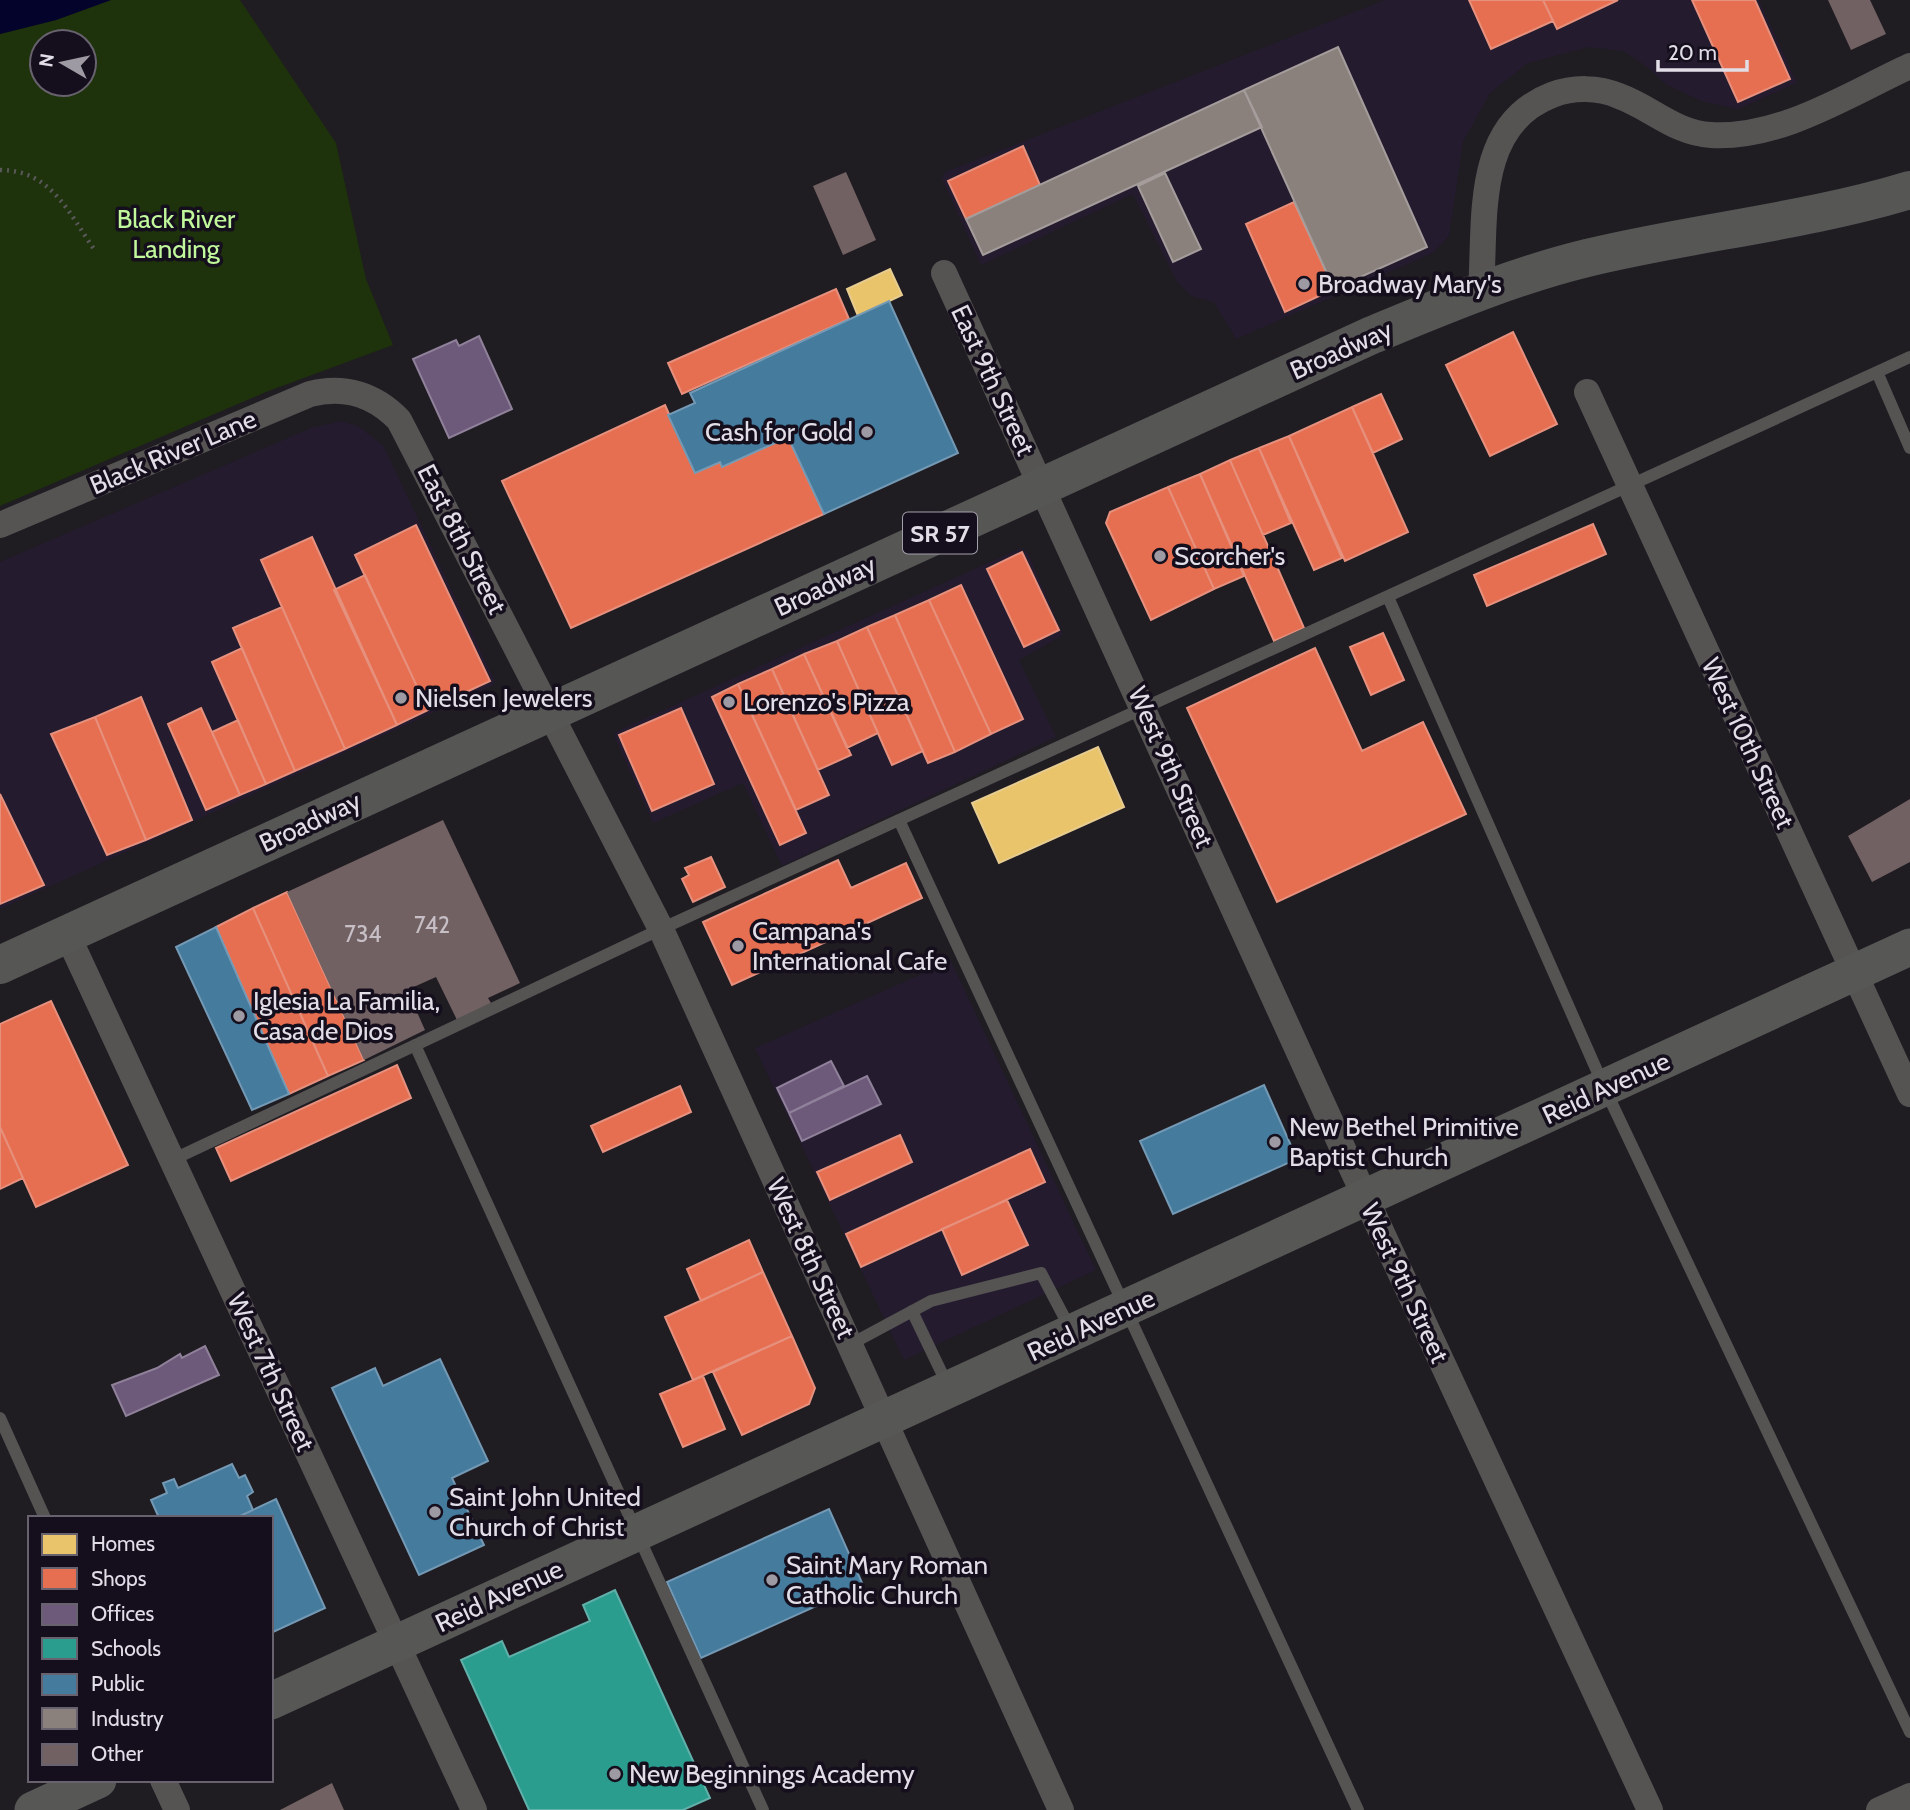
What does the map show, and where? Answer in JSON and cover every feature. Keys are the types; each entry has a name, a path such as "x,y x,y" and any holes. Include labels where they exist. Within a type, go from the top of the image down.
{"main road":[{"name":"Broadway","path":"0,965 1372,335 1481,290 1586,258 1775,221 1910,190"}],"street":[{"path":"1481,290 1492,157 1502,134 1518,115 1538,100 1561,92 1586,89 1619,95 1685,130 1709,135 1747,134 1785,123 1910,66"},
{"name":"East 9th Street","path":"944,273 1042,486"},
{"name":"Black River Lane","path":"0,525 310,394 349,391"},
{"name":"East 8th Street","path":"349,391 381,403 407,430 551,712"},
{"name":"West 10th Street","path":"1587,392 1910,1094"},
{"name":"West 9th Street","path":"1042,486 1366,1199 1650,1810"},
{"name":"West 8th Street","path":"551,712 661,929 1061,1810"},
{"name":"West 7th Street","path":"66,934 474,1810"},
{"name":"Reid Avenue","path":"273,1700 1910,947"},
{"path":"33,1810 94,1782"},
{"path":"164,1782 177,1810"},
{"path":"1879,1810 1910,1796"}],"lane":[{"path":"172,1160 661,929 1910,357"},
{"path":"1877,372 1910,448"},
{"path":"1388,597 1605,1089 1910,1732"},
{"path":"899,820 1358,1810"},
{"path":"415,1045 764,1810"},
{"path":"850,1344 931,1301 1041,1273 1073,1333"},
{"path":"912,1311 950,1390"},
{"path":"0,1418 44,1516"}],"path":[{"path":"0,170 30,174 47,185 96,252"}],"shaded area":[{"path":"1385,0 1759,0 1797,83 1738,109 1701,101 1665,84 1646,66 1623,51 1589,47 1528,63 1490,93 1463,142 1449,236 1433,253 1236,339 1214,302 1191,296 1177,282 1133,194 981,265 942,179 945,172"},
{"path":"341,421 358,426 383,445 495,681 492,686 0,909 0,562 311,428"},
{"path":"1021,548 1028,553 1063,635 1019,660 1056,737 782,866 743,783 653,823 614,736 617,731"},
{"path":"951,961 1096,1270 904,1360 755,1048"}],"green space":[{"name":"Black River Landing","path":"111,0 240,0 336,143 366,279 393,345 266,392 0,506 0,34 56,20"}],"water":[{"path":"0,0 111,0 56,20 0,34"}],"building: Homes":[{"path":"890,269 902,295 858,316 847,289"},
{"path":"1098,747 1124,807 999,863 972,803"}],"building: Shops":[{"path":"1469,0 1543,0 1553,21 1491,49"},
{"path":"1543,0 1618,0 1557,29"},
{"path":"1692,0 1755,0 1790,79 1738,102"},
{"path":"1023,146 1040,185 966,219 948,181"},
{"path":"1294,202 1334,289 1285,312 1246,224"},
{"path":"836,289 849,319 682,394 668,363"},
{"path":"1513,332 1557,424 1490,456 1446,365"},
{"path":"1381,394 1402,439 1373,453 1352,407"},
{"path":"665,405 695,473 720,462 722,467 788,437 824,514 571,628 502,481"},
{"path":"1352,407 1408,532 1345,561 1289,436"},
{"path":"1289,436 1342,558 1314,570 1259,448"},
{"path":"1259,448 1291,523 1263,535 1230,460"},
{"path":"1230,460 1304,628 1274,641 1200,474"},
{"path":"1200,474 1244,576 1214,589 1168,487"},
{"name":"Scorcher's","path":"1168,487 1214,589 1151,620 1106,523 1110,512"},
{"path":"1593,524 1606,554 1487,606 1474,575"},
{"path":"416,525 490,681 428,710 355,555"},
{"path":"312,537 397,725 345,749 261,560"},
{"path":"1022,552 1059,630 1024,647 987,569"},
{"path":"365,575 428,710 397,725 334,590"},
{"path":"961,585 1023,719 991,734 929,600"},
{"path":"929,600 991,734 955,752 895,615"},
{"path":"282,607 345,749 295,771 233,628"},
{"path":"895,615 955,752 928,763 867,627"},
{"path":"867,627 923,751 892,765 837,641"},
{"path":"1383,633 1404,680 1371,695 1350,647"},
{"path":"837,641 878,733 847,748 804,654"},
{"path":"242,648 295,771 266,784 212,662"},
{"path":"1315,648 1362,751 1423,722 1466,814 1277,902 1187,708"},
{"path":"804,654 851,755 818,770 772,669"},
{"path":"772,669 829,795 796,810 738,684"},
{"path":"738,684 806,833 780,845 712,697"},
{"path":"141,697 192,820 146,840 95,717"},
{"path":"201,708 240,795 206,810 168,724"},
{"path":"681,708 714,784 652,811 619,735"},
{"path":"95,717 146,840 107,855 51,734"},
{"path":"238,720 266,784 240,795 212,732"},
{"path":"0,794 44,885 0,904"},
{"path":"711,857 725,887 693,902 682,879 689,875 685,868"},
{"path":"838,860 851,888 906,863 922,898 732,985 703,922"},
{"path":"287,892 364,1060 328,1076 253,908"},
{"path":"253,908 328,1076 289,1094 216,927"},
{"path":"51,1001 128,1165 36,1207 0,1127 0,1024"},
{"path":"397,1065 411,1098 231,1181 216,1148"},
{"path":"680,1086 691,1112 603,1152 591,1126"},
{"path":"0,1127 23,1178 0,1189"},
{"path":"900,1135 912,1162 830,1200 817,1172"},
{"path":"1030,1149 1045,1182 861,1267 846,1234"},
{"path":"1007,1200 1028,1245 962,1275 942,1229"},
{"path":"749,1240 763,1272 701,1301 687,1269"},
{"path":"763,1272 792,1336 693,1380 665,1317"},
{"path":"792,1336 815,1388 809,1404 742,1435 713,1372"},
{"path":"703,1376 725,1429 683,1447 660,1394"}],"building: Offices":[{"path":"479,336 512,409 449,438 413,359 456,340 459,346"},
{"path":"831,1061 844,1086 789,1113 777,1088"},
{"path":"867,1076 881,1104 802,1141 789,1113"},
{"path":"205,1346 219,1375 126,1416 112,1385 157,1368 180,1354 182,1358"}],"building: Schools":[{"path":"615,1590 710,1798 683,1810 529,1810 461,1660 502,1641 509,1657 590,1621 583,1605"}],"building: Public":[{"path":"889,301 958,453 824,514 788,437 722,467 720,462 695,473 668,415 695,403 690,393"},
{"path":"216,927 289,1094 252,1110 176,947"},
{"path":"1264,1085 1297,1159 1173,1214 1140,1141"},
{"path":"440,1359 488,1461 452,1478 484,1545 419,1575 332,1388 375,1368 383,1386"},
{"path":"232,1464 239,1478 245,1475 253,1492 247,1496 253,1510 240,1516 158,1516 151,1500 167,1493 163,1483 174,1479 178,1488"},
{"path":"276,1499 325,1608 273,1632 273,1516 240,1516"},
{"path":"829,1509 863,1585 701,1658 667,1582"}],"building: Industry":[{"path":"1338,47 1427,247 1334,289 1244,90"},
{"path":"1244,90 1262,127 983,255 966,219"},
{"path":"1165,173 1201,249 1173,262 1138,186"}],"building: Other":[{"path":"1828,0 1870,0 1886,34 1851,50"},
{"path":"846,172 876,240 843,255 813,186"},
{"path":"1910,799 1910,862 1872,882 1848,836"},
{"path":"443,820 520,983 488,998 491,1003 457,1020 436,977 407,990 425,1030 364,1060 287,892"},
{"path":"332,1783 344,1810 280,1810"}],"place":[{"name":"Broadway Mary's","path":"1304,284"},
{"name":"Cash for Gold","path":"867,432"},
{"name":"Scorcher's","path":"1160,556"},
{"name":"Nielsen Jewelers","path":"401,698"},
{"name":"Lorenzo's Pizza","path":"729,702"},
{"name":"Campana's International Cafe","path":"738,946"},
{"name":"Iglesia La Familia, Casa de Dios","path":"239,1016"},
{"name":"New Bethel Primitive Baptist Church","path":"1275,1142"},
{"name":"Saint John United Church of Christ","path":"435,1512"},
{"name":"Saint Mary Roman Catholic Church","path":"772,1580"},
{"name":"New Beginnings Academy","path":"615,1774"}]}
